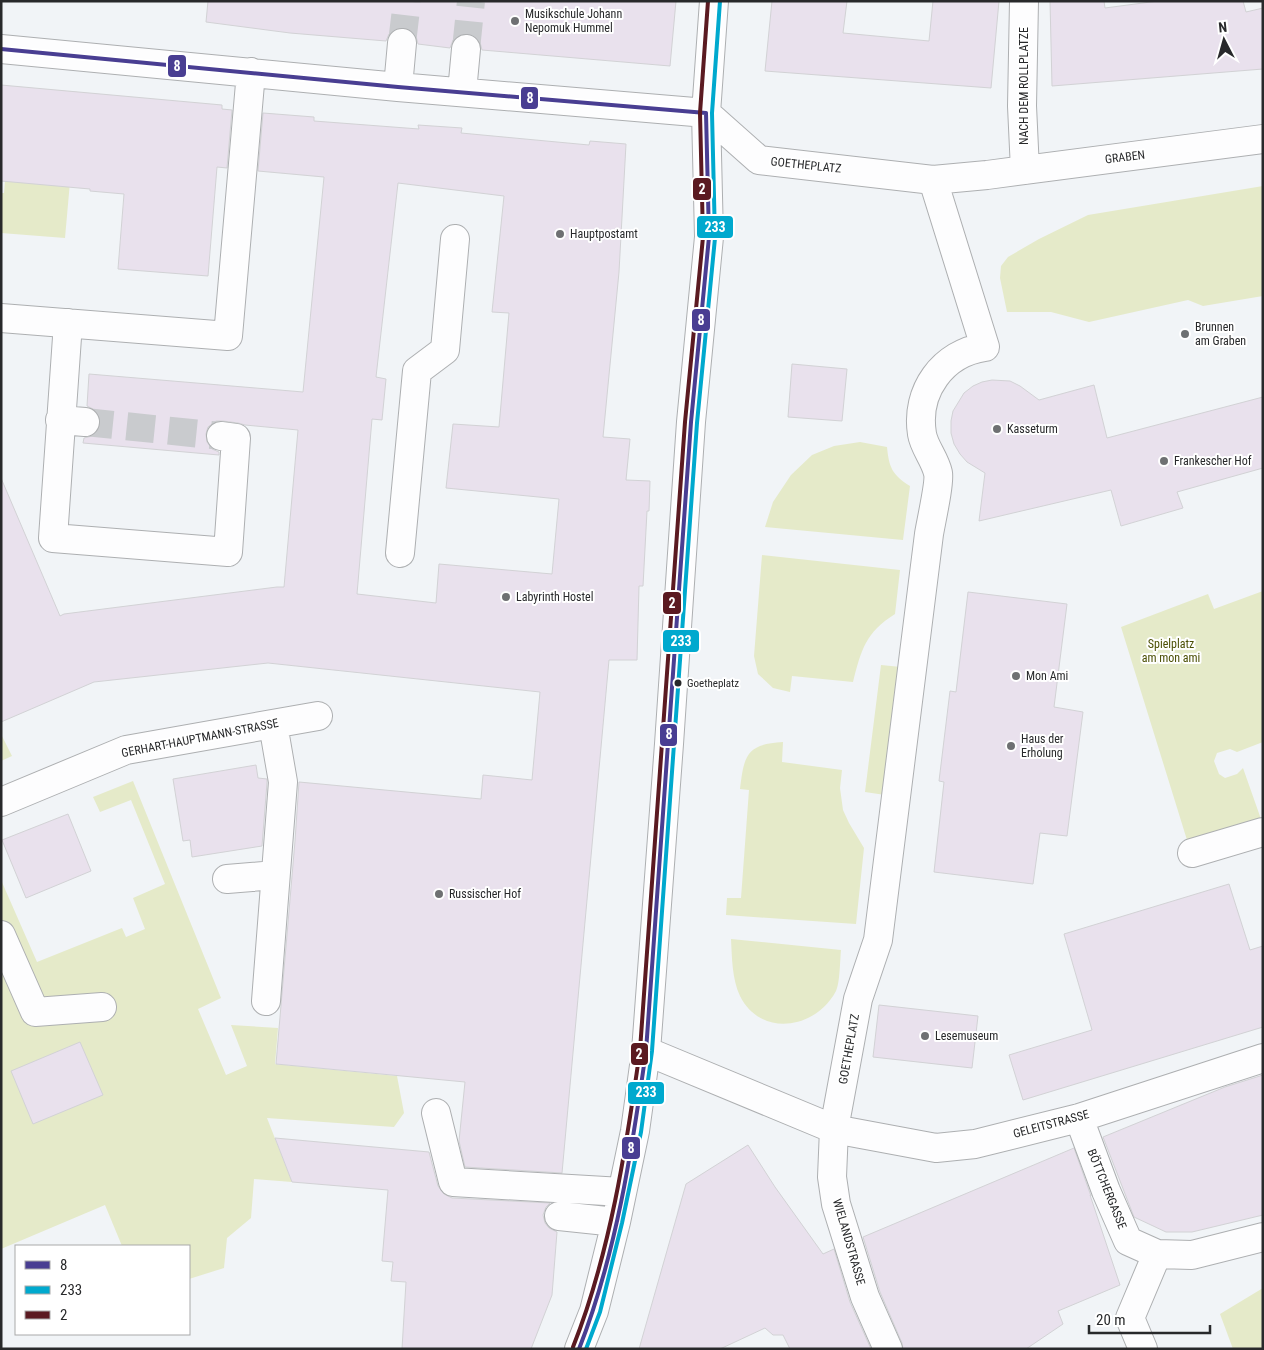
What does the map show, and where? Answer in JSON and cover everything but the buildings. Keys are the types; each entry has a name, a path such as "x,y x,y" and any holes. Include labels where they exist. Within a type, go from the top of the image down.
{"street":[{"path":"579,1349 594,1311 616,1222 635,1131 646,1051 692,422 709,237 706,113 714,1"},
{"name":"NACH DEM ROLLPLATZE","path":"1024,1 1022,106 1025,170"},
{"path":"398,88 402,43"},
{"path":"1,49 251,72 398,88 706,113"},
{"path":"462,92 466,49"},
{"path":"1,318 228,336 251,72"},
{"name":"GOETHEPLATZ","path":"706,113 758,160 934,180 987,175"},
{"name":"GRABEN","path":"987,175 1263,140"},
{"name":"GOETHEPLATZ","path":"824,1131 858,999 878,940 928,542 939,474 922,434 922,411 926,390 950,360 972,349 985,347 934,180"},
{"path":"400,553 416,371 445,350 455,239"},
{"path":"68,323 73,421 53,538 228,552 236,438 221,436"},
{"name":"GERHART-HAUPTMANN-STRASSE","path":"1,802 126,750 318,716"},
{"path":"266,1001 284,782 273,724"},
{"path":"1192,853 1263,832"},
{"path":"227,879 275,875"},
{"path":"1,935 34,1012 102,1008"},
{"name":"GELEITSTRASSE","path":"646,1051 824,1131 936,1148 975,1144 1078,1118 1263,1058"},
{"path":"436,1113 453,1182 622,1192"},
{"name":"BÖTTCHERGASSE","path":"1078,1118 1106,1192 1128,1241 1157,1254 1192,1255 1263,1237"},
{"name":"WIELANDSTRASSE","path":"824,1131 836,1204 865,1297 888,1349"},
{"path":"559,1216 616,1222"},
{"path":"1143,1349 1130,1318 1157,1254"}],"green space":[{"path":"43,89 78,92 65,238 1,233 1,193 4,193 5,181 39,133"},
{"path":"1263,186 1263,296 1203,306 1188,300 1089,322 1051,312 1007,312 1000,278 1001,266 1008,257 1039,239 1088,215"},
{"path":"860,442 887,447 892,470 910,486 903,540 765,527 773,502 791,475 812,455 834,446"},
{"path":"762,555 900,570 895,614 877,628 866,643 853,682 792,676 790,692 773,688 758,674 754,656"},
{"name":"Spielplatz am mon ami","path":"1263,591 1263,742 1237,752 1230,749 1217,753 1214,761 1219,774 1225,778 1237,774 1243,768 1262,822 1187,840 1121,627 1208,594 1214,609"},
{"path":"881,665 901,667 885,795 865,792"},
{"path":"1,734 12,756 1,761"},
{"path":"783,742 782,762 842,770 840,788 843,810 864,848 856,924 726,915 727,898 741,898 749,790 740,789 743,768 749,754 754,749 771,743"},
{"path":"133,781 221,998 198,1009 226,1075 247,1066 231,1025 278,1028 275,1064 397,1076 404,1113 394,1127 267,1118 292,1182 254,1179 251,1218 227,1238 224,1268 190,1279 190,1245 122,1245 105,1205 1,1249 1,880 37,962 122,928 126,937 145,929 133,898 165,884 131,800 100,812 93,797"},
{"path":"731,939 841,950 836,991 827,1004 816,1014 802,1020 788,1024 774,1023 761,1018 749,1009 737,989"},
{"path":"1263,1288 1263,1349 1233,1349 1220,1314"}],"tunnel":[{"path":"402,43 407,1"},
{"path":"466,49 471,1"},
{"path":"85,422 221,436"}],"transit line":[{"name":"2","path":"573,1347 586,1312 607,1238 629,1125 640,1050 685,422 703,237 700,113 708,1"},
{"name":"233","path":"586,1349 600,1312 622,1223 641,1132 652,1051 697,423 715,238 712,113 720,1"},
{"name":"8","path":"1,49 398,87 706,113"},
{"name":"8","path":"579,1349 592,1313 613,1240 635,1126 646,1051 691,422 709,237 706,113"}],"place":[{"name":"Musikschule Johann Nepomuk Hummel","path":"515,21"},
{"name":"Hauptpostamt","path":"560,234"},
{"name":"Brunnen am Graben","path":"1185,334"},
{"name":"Kasseturm","path":"997,429"},
{"name":"Frankescher Hof","path":"1164,461"},
{"name":"Labyrinth Hostel","path":"506,597"},
{"name":"Mon Ami","path":"1016,676"},
{"name":"Goetheplatz","path":"678,683"},
{"name":"Haus der Erholung","path":"1011,746"},
{"name":"Russischer Hof","path":"439,894"},
{"name":"Lesemuseum","path":"925,1036"}]}
